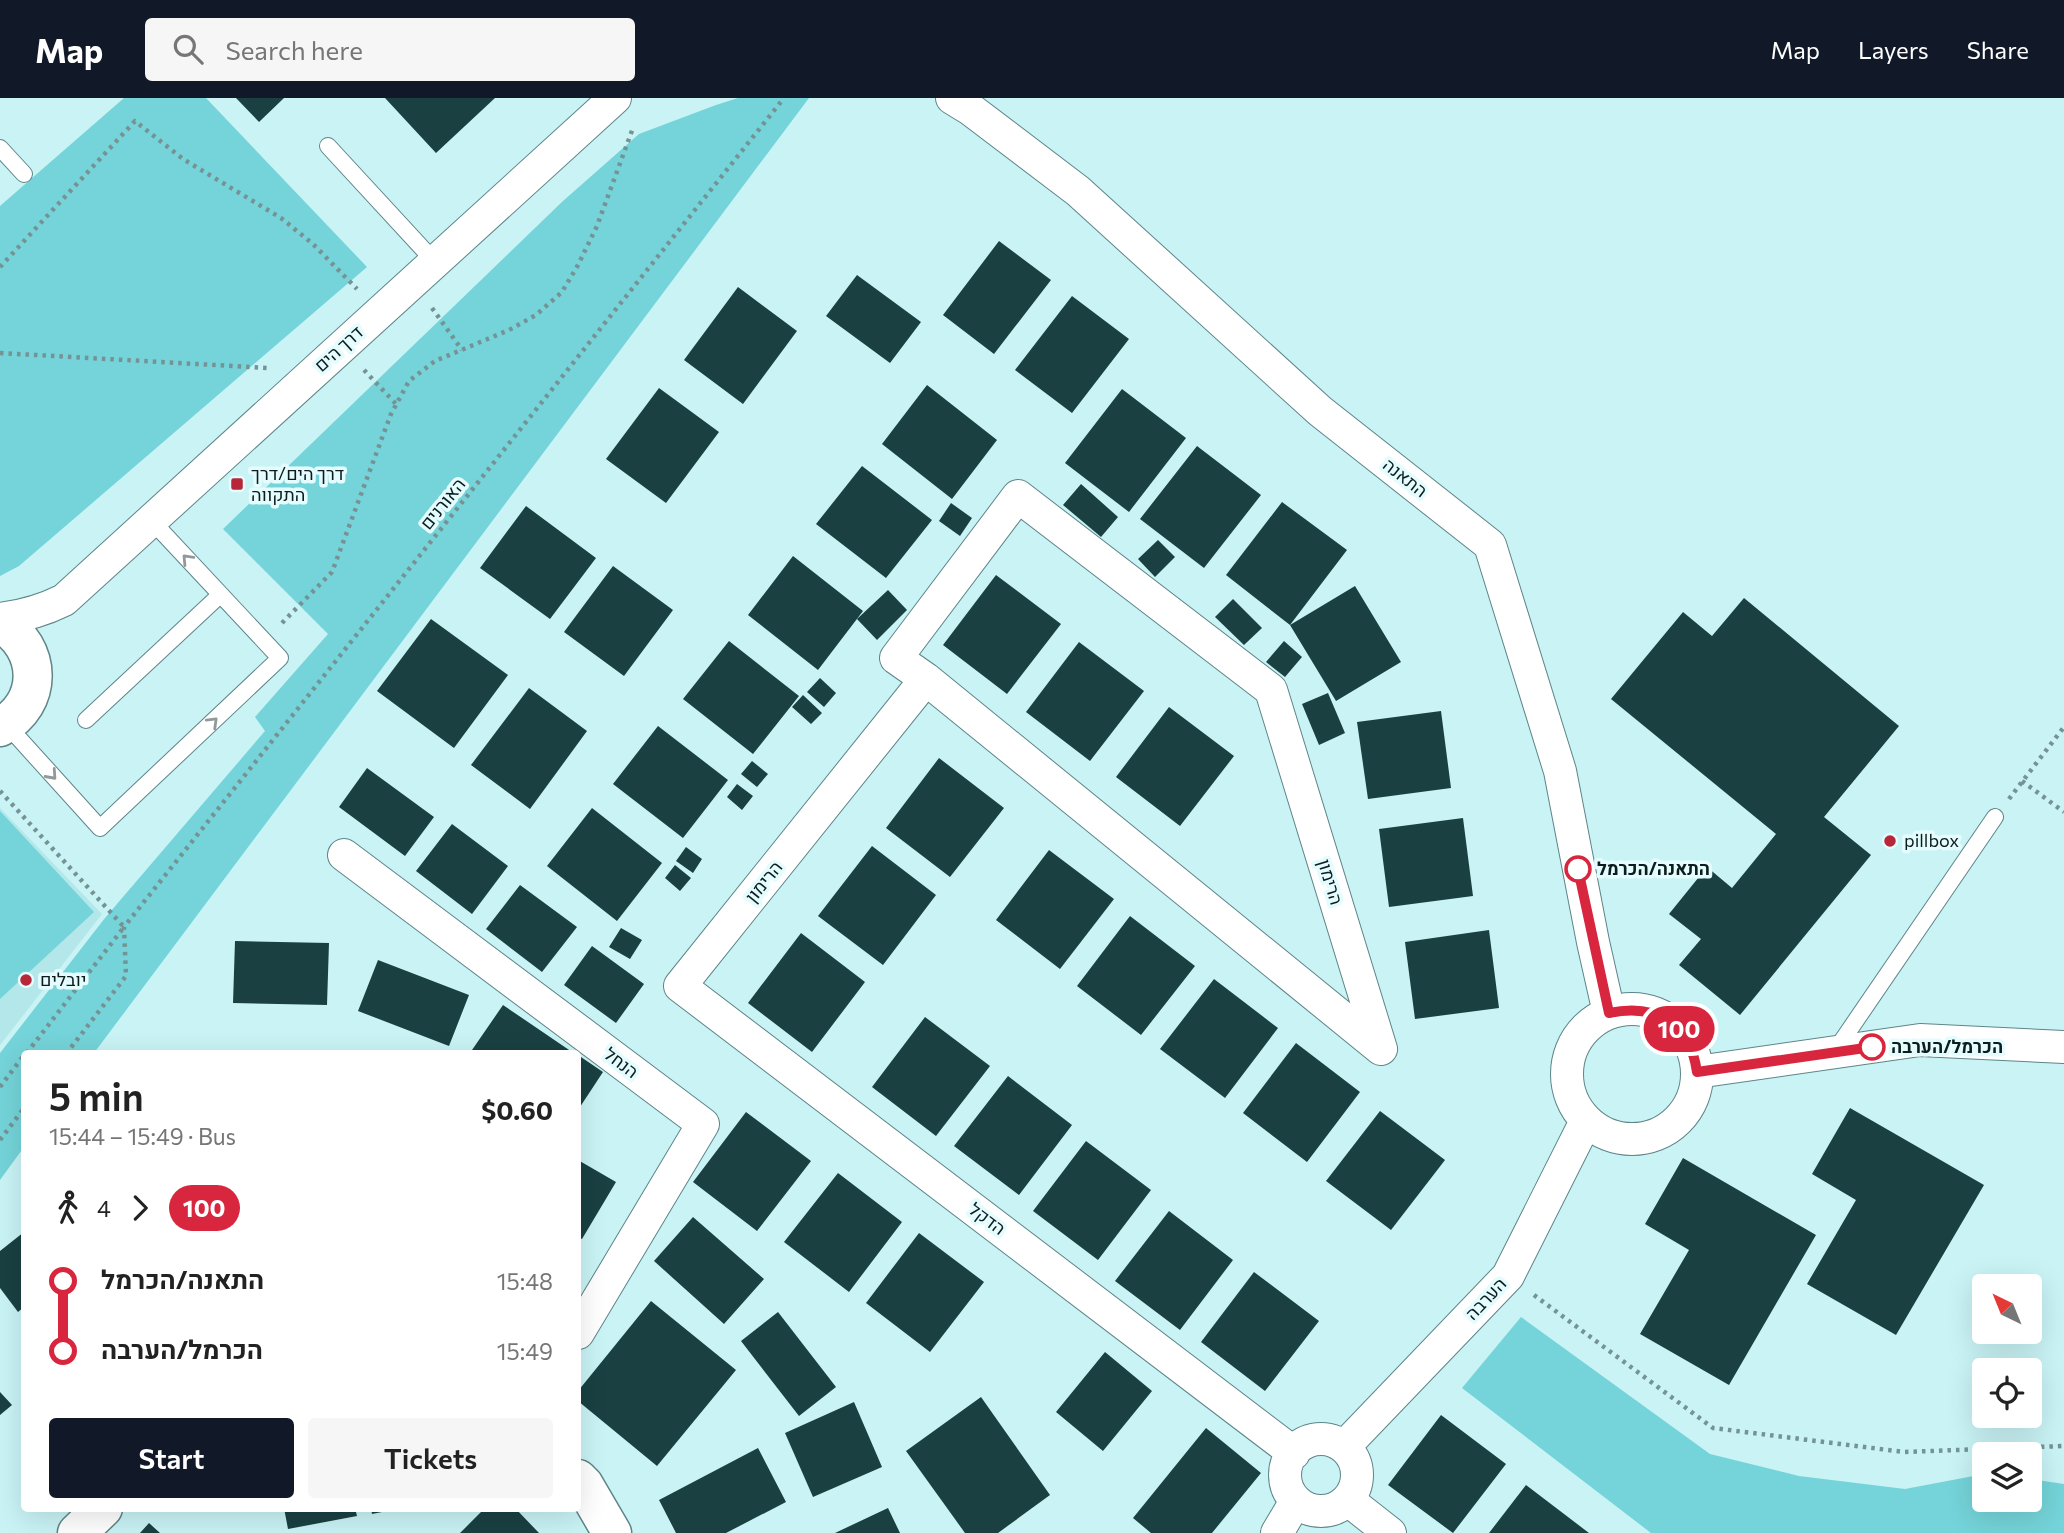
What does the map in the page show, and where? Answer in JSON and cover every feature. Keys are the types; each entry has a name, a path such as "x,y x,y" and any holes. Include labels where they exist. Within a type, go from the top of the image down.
{"street":[{"name":"דרך הים","path":"0,621 27,616 64,600 615,98"},
{"name":"התאנה","path":"951,98 970,109 1078,191 1320,411 1490,545 1560,771 1592,942 1609,1013"},
{"name":"הרימון","path":"1018,496 1271,690 1381,1049 1359,1031 926,679 896,658 1018,496"},
{"name":"דרך הים","path":"32,668 41,640 64,600"},
{"path":"0,621 23,642 32,668 29,695 20,711 3,726"},
{"name":"הרימון","path":"680,986 926,679"},
{"name":"הנחל","path":"344,855 703,1124 581,1329"},
{"name":"הדקל","path":"680,986 1294,1452"},
{"path":"1626,1009 1644,1010 1675,1025 1687,1038 1695,1054 1697,1072 1695,1091 1687,1109 1675,1124 1658,1134 1640,1139 1620,1139 1602,1132 1586,1121 1574,1104 1567,1083 1568,1061 1576,1041 1590,1024 1609,1013 1626,1009"},
{"path":"1697,1072 1920,1040 2064,1047"},
{"name":"הערבה","path":"1344,1447 1508,1276 1586,1121"},
{"path":"1309,1441 1333,1441 1344,1447 1357,1468 1354,1490 1348,1500 1328,1511 1305,1508 1289,1492 1285,1481 1290,1457 1309,1441"},
{"path":"581,1482 612,1533"},
{"path":"1348,1500 1390,1533"},
{"path":"1277,1533 1296,1501"},
{"path":"77,1533 99,1512"}],"lane":[{"path":"328,146 425,271"},
{"path":"0,148 24,174"},
{"path":"3,726 100,828 280,658 151,520"},
{"path":"86,720 220,595"},
{"path":"1833,1053 1995,817"}],"path":[{"name":"האורנים","path":"28,1050 784,98"},
{"path":"0,267 135,121 183,159 281,218 313,244 379,312"},
{"path":"264,640 332,572 396,404 410,381 435,361 509,330 536,315 562,292 597,226 634,125"},
{"path":"425,271 462,350"},
{"path":"341,347 396,404"},
{"path":"0,354 315,370"},
{"path":"1995,817 2064,727"},
{"path":"2022,781 2064,812"},
{"path":"0,791 124,926 126,976 69,1050"},
{"name":"האורנים","path":"0,1087 21,1059"},
{"path":"0,1140 21,1112"},
{"path":"1508,1276 1713,1428 1904,1452 2064,1446"}],"shaded area":[{"path":"124,98 206,98 367,267 19,566 0,576 0,206"},
{"path":"738,98 809,98 96,1050 21,1050 21,1151 0,1180 0,1053 105,918 265,731 255,717 328,634 223,529 563,201 639,134"},
{"name":"יובלים","path":"0,808 102,914 0,1045"},
{"name":"יובלים","path":"0,811 94,912 0,999"},
{"path":"1521,1317 1710,1454 1799,1476 1905,1489 1972,1476 1972,1512 2042,1512 2042,1481 2064,1484 2064,1533 1651,1533 1462,1388"}],"building":[{"path":"236,98 284,98 259,122"},
{"path":"385,98 495,98 436,153"},
{"path":"999,241 1051,280 994,354 943,315"},
{"path":"857,275 921,322 890,363 826,316"},
{"path":"738,287 797,331 743,404 684,360"},
{"path":"1072,296 1129,339 1072,413 1015,370"},
{"path":"927,385 997,440 952,499 882,444"},
{"path":"659,388 719,432 666,503 606,459"},
{"path":"1122,389 1186,438 1129,512 1065,463"},
{"path":"1197,446 1261,495 1204,568 1140,519"},
{"path":"862,466 932,520 886,578 816,524"},
{"path":"1081,484 1118,517 1101,537 1063,505"},
{"path":"1282,502 1347,550 1290,625 1226,575"},
{"path":"951,503 972,518 960,536 939,521"},
{"path":"526,506 596,558 550,619 480,568"},
{"path":"1158,540 1175,557 1155,577 1138,559"},
{"path":"793,556 863,611 818,670 748,615"},
{"path":"613,566 673,610 624,676 564,632"},
{"path":"996,575 1061,624 1007,694 943,645"},
{"path":"1355,586 1401,662 1336,701 1290,625"},
{"path":"888,590 907,610 877,640 857,619"},
{"path":"1744,598 1899,726 1824,817 1871,855 1740,1015 1679,965 1701,939 1669,914 1707,867 1732,888 1776,834 1611,699 1683,612 1712,636"},
{"path":"1233,599 1262,628 1244,645 1215,617"},
{"path":"431,619 508,675 454,748 377,691"},
{"path":"729,641 799,696 753,754 683,699"},
{"path":"1284,641 1302,657 1285,677 1266,662"},
{"path":"1079,642 1144,691 1090,761 1026,712"},
{"path":"820,678 836,693 824,707 807,692"},
{"path":"529,688 587,731 530,809 471,765"},
{"path":"1328,693 1345,733 1319,745 1302,704"},
{"path":"803,695 822,713 811,724 792,707"},
{"path":"1169,707 1234,756 1180,826 1116,777"},
{"path":"1441,711 1451,788 1368,799 1357,722"},
{"path":"658,726 728,780 683,838 613,784"},
{"path":"939,758 1004,808 950,877 886,828"},
{"path":"752,761 768,774 757,787 741,774"},
{"path":"367,768 434,817 405,856 339,807"},
{"path":"737,784 753,796 742,810 727,797"},
{"path":"592,808 662,863 617,921 547,866"},
{"path":"1463,818 1473,896 1389,907 1379,829"},
{"path":"452,824 508,866 472,914 416,871"},
{"path":"872,846 936,895 883,965 818,916"},
{"path":"686,847 702,859 693,873 676,861"},
{"path":"1049,850 1114,899 1060,969 996,920"},
{"path":"675,865 691,878 680,891 665,878"},
{"path":"520,885 577,927 542,972 486,929"},
{"path":"1130,916 1195,966 1141,1035 1077,986"},
{"path":"621,928 642,940 630,959 609,947"},
{"path":"1489,930 1499,1008 1415,1019 1405,942"},
{"path":"801,933 865,982 812,1052 748,1003"},
{"path":"235,941 329,943 327,1005 233,1003"},
{"path":"592,946 644,984 616,1023 564,985"},
{"path":"378,960 469,995 449,1046 358,1011"},
{"path":"1214,979 1278,1028 1225,1098 1160,1049"},
{"path":"503,1005 569,1050 472,1050"},
{"path":"925,1017 990,1066 936,1136 872,1087"},
{"path":"1296,1043 1360,1092 1307,1162 1243,1113"},
{"path":"581,1057 603,1072 581,1105"},
{"path":"1008,1076 1072,1125 1019,1195 954,1146"},
{"path":"1850,1108 1984,1185 1896,1335 1807,1284 1856,1200 1812,1174"},
{"path":"1380,1111 1445,1160 1391,1230 1326,1181"},
{"path":"746,1112 811,1161 757,1231 693,1182"},
{"path":"1086,1141 1151,1190 1098,1260 1033,1211"},
{"path":"1683,1158 1816,1235 1729,1385 1640,1334 1689,1250 1645,1224"},
{"path":"581,1162 616,1182 581,1238"},
{"path":"838,1173 902,1222 849,1292 784,1242"},
{"path":"1169,1211 1233,1260 1180,1330 1115,1281"},
{"path":"693,1217 764,1279 724,1324 654,1261"},
{"path":"919,1233 984,1282 930,1352 866,1303"},
{"path":"21,1234 21,1310 18,1312 0,1288 0,1251"},
{"path":"1254,1272 1319,1321 1265,1391 1201,1342"},
{"path":"651,1301 736,1370 657,1466 581,1403 581,1387"},
{"path":"778,1312 836,1387 799,1416 741,1341"},
{"path":"1105,1352 1152,1391 1103,1451 1056,1412"},
{"path":"0,1392 12,1405 0,1415"},
{"path":"981,1397 1050,1495 998,1533 965,1533 906,1451"},
{"path":"854,1402 882,1467 813,1497 785,1433"},
{"path":"1441,1415 1506,1464 1453,1533 1388,1485"},
{"path":"1206,1428 1261,1473 1212,1533 1151,1533 1133,1518"},
{"path":"758,1448 786,1502 726,1533 676,1533 659,1500"},
{"path":"1526,1485 1589,1533 1489,1533"},
{"path":"888,1508 900,1533 835,1533"},
{"path":"285,1512 356,1512 357,1516 288,1529"},
{"path":"481,1512 519,1512 539,1533 460,1533"},
{"path":"149,1523 160,1533 140,1533"}],"bus line":[{"name":"100","path":"1578,869 1609,1013 1626,1009 1644,1010 1675,1025 1687,1038 1695,1054 1697,1072 1872,1047"}],"place":[{"name":"דרך הים/דרך התקווה","path":"237,484"},
{"name":"pillbox","path":"1890,841"},
{"name":"התאנה/הכרמל","path":"1578,869"},
{"name":"יובלים","path":"26,980"},
{"name":"הכרמל/הערבה","path":"1872,1047"}]}
